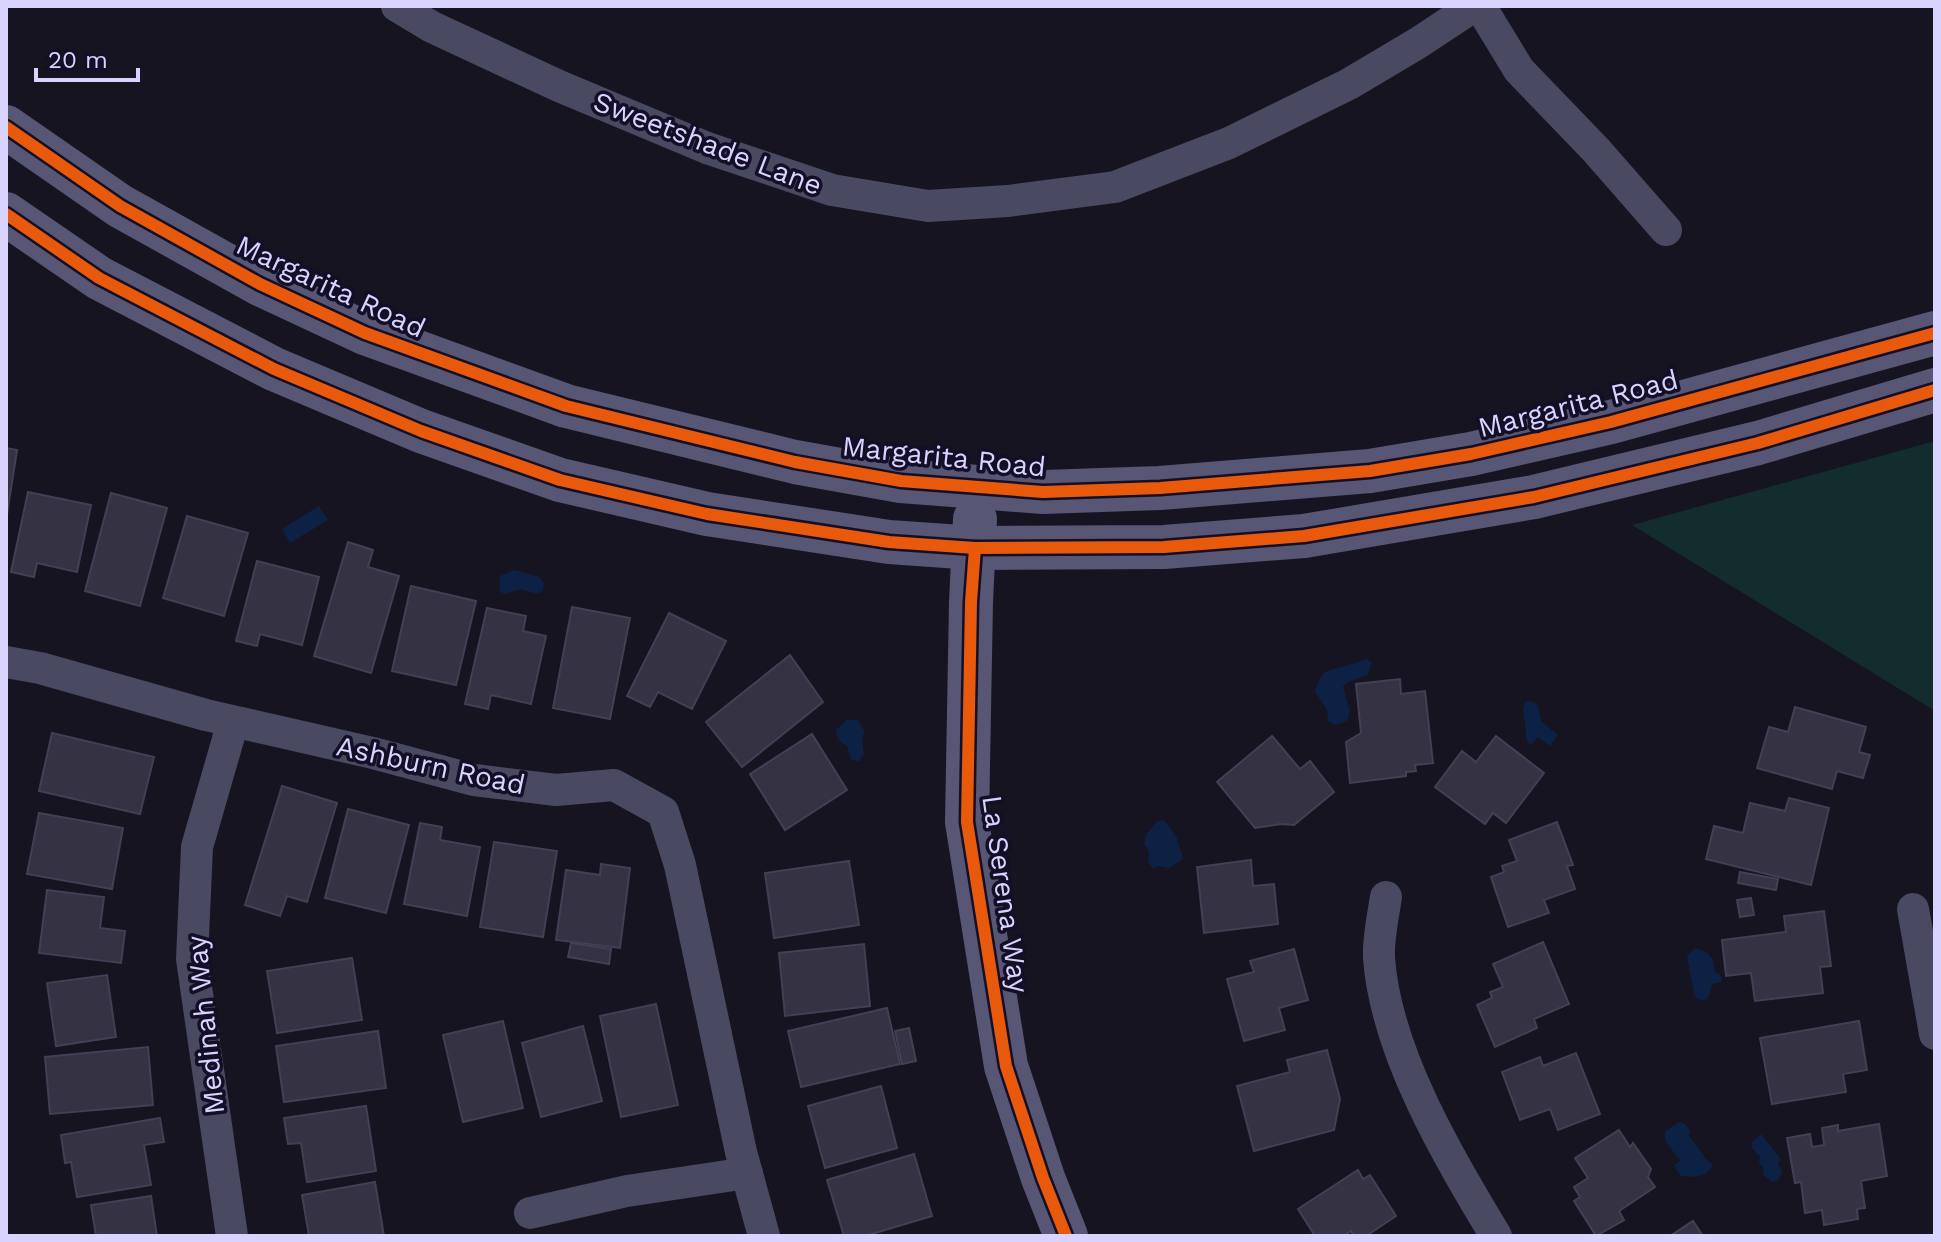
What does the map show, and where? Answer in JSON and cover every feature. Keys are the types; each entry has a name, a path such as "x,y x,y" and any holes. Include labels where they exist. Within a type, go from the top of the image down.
{"main road":[{"name":"Margarita Road","path":"6,127 120,206 260,284 365,333 566,406 795,462 901,481 1043,492 1160,488 1370,471 1471,454 1611,422 1935,333"},
{"path":"6,214 99,278 274,369 421,431 546,476 707,514 889,542 975,548 1164,547 1304,536 1534,497 1758,443 1935,390"},
{"name":"La Serena Way","path":"976,489 967,822 1006,1066 1066,1236"}],"street":[{"name":"Sweetshade Lane","path":"397,6 432,27 545,79 707,148 832,190 928,206 1008,201 1115,187 1229,143 1349,84 1477,6"},
{"path":"1477,6 1519,70 1596,150 1666,230"},
{"name":"Ashburn Road","path":"6,662 40,668 233,722 373,753 474,780 556,790 614,785 663,812 680,865 747,1173 764,1236"},
{"name":"Medinah Way","path":"232,1236 192,959 197,847 233,722"},
{"path":"1386,897 1379,957 1391,1019 1410,1073 1442,1146 1496,1236"},
{"path":"1913,909 1935,1034"},
{"path":"530,1213 627,1191 747,1173"}],"green space":[{"path":"1935,441 1935,711 1632,525"}],"water":[{"path":"319,506 328,520 290,543 282,529"},
{"path":"514,570 540,577 544,584 543,591 536,594 521,589 506,594 500,592 500,576"},
{"path":"1366,659 1372,662 1368,675 1343,686 1350,712 1347,721 1336,725 1328,721 1327,710 1315,691 1320,679 1329,670"},
{"path":"1525,702 1538,705 1541,721 1558,735 1550,746 1538,737 1531,745 1527,741 1523,709"},
{"path":"846,720 858,720 865,732 862,740 864,754 859,762 851,759 847,746 837,736 836,730"},
{"path":"1164,820 1177,838 1183,859 1169,868 1154,868 1148,863 1149,852 1144,844 1146,835 1157,821"},
{"path":"1695,948 1710,956 1714,971 1722,977 1721,982 1712,984 1704,1001 1694,994 1687,956"},
{"path":"1680,1122 1685,1124 1691,1132 1688,1134 1713,1165 1704,1174 1681,1176 1674,1165 1680,1161 1665,1140 1665,1131"},
{"path":"1761,1134 1781,1159 1778,1163 1782,1173 1773,1182 1764,1176 1760,1157 1752,1148 1752,1142"}],"building":[{"path":"6,448 17,450 6,521"},
{"path":"28,492 91,505 77,572 37,563 34,577 11,572"},
{"path":"111,493 167,508 140,606 85,591"},
{"path":"187,516 248,533 224,616 163,598"},
{"path":"348,542 373,550 368,567 399,576 371,673 314,656"},
{"path":"257,561 319,577 302,645 260,634 257,646 236,641"},
{"path":"411,586 476,601 456,685 392,671"},
{"path":"572,607 630,618 610,719 553,708"},
{"path":"487,608 526,616 523,631 546,636 531,704 491,695 488,709 465,704"},
{"path":"669,613 726,641 692,709 658,692 650,707 627,696"},
{"path":"790,655 823,702 742,767 706,722"},
{"path":"1400,679 1401,694 1425,691 1433,763 1415,765 1416,771 1406,772 1406,776 1350,783 1346,742 1361,733 1356,684"},
{"path":"1795,707 1866,727 1859,752 1870,755 1863,778 1837,771 1832,789 1757,768 1769,727 1788,732"},
{"path":"52,733 154,757 140,814 39,791"},
{"path":"812,734 847,790 785,830 750,774"},
{"path":"1272,736 1300,769 1310,761 1334,792 1294,825 1255,828 1217,782"},
{"path":"1496,736 1544,773 1506,823 1493,813 1485,824 1435,787 1462,751 1476,762"},
{"path":"282,786 337,803 307,902 287,896 280,916 245,905"},
{"path":"1789,798 1829,808 1811,885 1706,859 1714,826 1743,833 1750,803 1785,811"},
{"path":"348,809 409,825 386,913 325,898"},
{"path":"39,813 123,828 112,889 27,874"},
{"path":"1557,822 1573,865 1567,866 1575,889 1544,900 1549,913 1508,927 1491,877 1504,872 1502,866 1517,861 1509,840"},
{"path":"420,823 442,827 440,840 480,847 467,916 404,904"},
{"path":"494,842 557,851 543,937 480,927"},
{"path":"1251,860 1253,886 1274,884 1278,924 1204,933 1197,867"},
{"path":"849,861 859,925 774,938 765,873"},
{"path":"601,864 630,868 620,948 556,940 566,870 600,875"},
{"path":"1740,872 1778,879 1776,890 1738,883"},
{"path":"47,890 104,897 100,928 125,931 121,963 39,953"},
{"path":"1751,898 1754,915 1740,917 1737,900"},
{"path":"1824,911 1831,966 1820,967 1823,993 1755,1001 1751,973 1726,976 1722,940 1786,932 1784,916"},
{"path":"1543,942 1569,1004 1534,1019 1537,1028 1495,1047 1477,1005 1492,998 1490,992 1503,987 1493,964"},
{"path":"571,943 611,949 609,964 568,957"},
{"path":"864,944 870,1006 785,1016 779,953"},
{"path":"1294,949 1308,1000 1279,1008 1285,1030 1244,1041 1227,979 1254,972 1250,961"},
{"path":"352,958 362,1020 277,1033 267,971"},
{"path":"107,975 116,1037 56,1046 47,983"},
{"path":"656,1004 678,1105 621,1117 600,1016"},
{"path":"887,1008 900,1064 801,1087 788,1031"},
{"path":"503,1021 523,1108 463,1122 443,1035"},
{"path":"1859,1021 1867,1070 1843,1074 1846,1092 1772,1104 1760,1038"},
{"path":"583,1026 602,1101 541,1117 522,1043"},
{"path":"909,1028 916,1061 902,1064 895,1031"},
{"path":"378,1031 386,1088 284,1102 276,1046"},
{"path":"148,1047 153,1105 50,1114 45,1057"},
{"path":"1327,1050 1340,1099 1334,1130 1254,1151 1237,1086 1290,1072 1287,1060"},
{"path":"1576,1053 1600,1114 1558,1130 1550,1109 1520,1120 1502,1072 1540,1057 1543,1066"},
{"path":"881,1086 897,1148 825,1168 808,1106"},
{"path":"366,1106 376,1171 307,1182 301,1143 288,1144 284,1118"},
{"path":"160,1118 164,1142 144,1145 151,1185 77,1197 71,1162 65,1163 61,1135"},
{"path":"1879,1124 1887,1176 1861,1181 1865,1208 1857,1209 1858,1219 1824,1225 1822,1210 1805,1213 1801,1182 1795,1183 1787,1138 1810,1134 1812,1147 1824,1145 1822,1128 1838,1125 1838,1131"},
{"path":"1619,1130 1630,1147 1633,1143 1651,1169 1648,1177 1655,1187 1619,1211 1624,1220 1596,1236 1574,1201 1580,1197 1574,1187 1588,1178 1575,1158"},
{"path":"914,1154 932,1216 865,1236 844,1236 827,1180"},
{"path":"1358,1170 1363,1179 1370,1175 1396,1216 1366,1236 1354,1236 1351,1231 1343,1236 1315,1236 1298,1209"},
{"path":"375,1182 384,1236 309,1236 302,1195"},
{"path":"151,1196 157,1236 96,1236 91,1205"},
{"path":"1693,1221 1703,1236 1670,1236"}],"cycle path":[{"path":"6,127 120,206 260,284 365,333 566,406 795,462 901,481 1043,492 1160,488 1370,471 1471,454 1611,422 1935,333"},
{"path":"6,214 99,278 274,369 421,431 560,480 707,514 889,542 975,548 1164,547 1304,536 1534,497 1758,443 1935,390"},
{"path":"975,548 971,602 967,822 1006,1066 1066,1236"}]}
